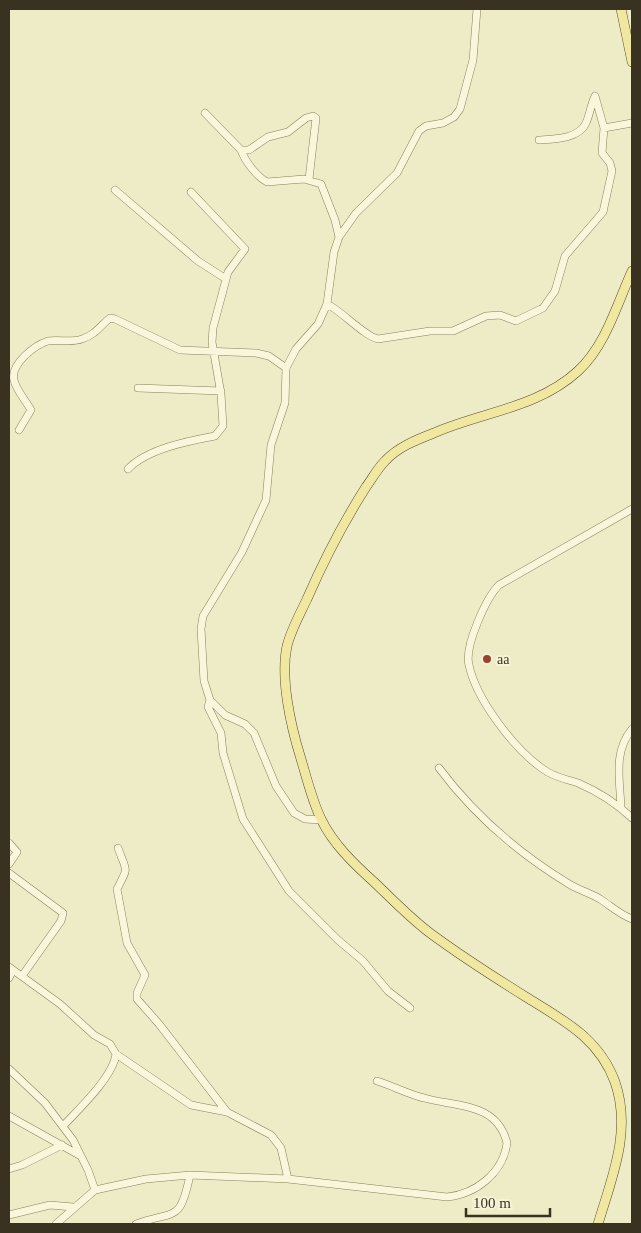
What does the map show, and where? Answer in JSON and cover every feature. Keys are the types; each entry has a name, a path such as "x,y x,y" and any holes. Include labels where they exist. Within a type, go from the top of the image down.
{"main road":[{"path":"621,9 632,62"},
{"path":"598,1224 620,1155 621,1104 614,1080 596,1047 560,1016 428,931 355,864 335,840 321,820 309,791 294,735 286,691 287,648 322,564 349,513 383,463 406,445 434,432 544,395 577,372 596,348 632,271"}],"street":[{"path":"321,820 305,819 294,813 276,786 254,733 245,724 225,715 210,700 204,681 201,622 242,552 266,500 271,445 285,403 286,368 296,349 318,324 327,304 334,252 339,237 356,213 397,173 419,131 426,126 443,124 454,118 460,109 473,60 476,9"},
{"path":"327,304 348,317 372,338 378,340 423,332 452,331 486,316 500,315 516,321 538,312 556,291 565,256 605,208 612,171 610,163 602,153 604,128 596,96 585,126 570,136 539,140"},
{"path":"206,113 241,150 249,165 267,182 309,180 321,184 339,237"},
{"path":"241,150 249,150 268,137 288,132 306,118 313,116 316,118 309,180"},
{"path":"604,128 632,123"},
{"path":"115,190 198,261 226,278"},
{"path":"128,469 138,460 156,453 163,447 219,434 223,419 221,391 214,352 213,328 226,278 243,253 244,247 191,192"},
{"path":"19,430 31,410 11,377 19,362 40,344 51,341 83,339 100,330 110,318 180,350 269,356 286,368"},
{"path":"138,388 221,391"},
{"path":"632,509 499,584 485,603 468,660 478,691 486,708 536,764 549,773 604,795 632,818"},
{"path":"210,700 208,707 221,733 222,750 240,813 286,888 338,940 363,961 388,990 410,1008"},
{"path":"622,808 620,755 625,738 632,729"},
{"path":"439,768 463,798 520,850 569,884 600,899 620,914 632,919"},
{"path":"9,843 17,852 9,864"},
{"path":"118,848 126,870 125,877 117,889 120,913 127,943 145,975 137,993 137,1000 159,1024 226,1112"},
{"path":"9,873 63,913 61,922 22,976"},
{"path":"9,978 11,969 74,1015 94,1035 110,1044 116,1054 191,1104 226,1112 275,1138 281,1148 288,1180"},
{"path":"63,1126 103,1079 112,1065 116,1054"},
{"path":"9,1069 45,1103 73,1140 88,1170 95,1190"},
{"path":"56,1224 73,1207 95,1190 146,1179 190,1175 288,1180 441,1198 459,1195 472,1190 500,1166 507,1143 497,1123 490,1117 460,1104 423,1098 377,1081"},
{"path":"9,1116 79,1155"},
{"path":"9,1169 22,1165 62,1145"},
{"path":"136,1224 162,1218 179,1210 186,1195 190,1175"},
{"path":"9,1215 50,1205 73,1207"}],"place":[{"name":"aa","path":"487,659"}]}
